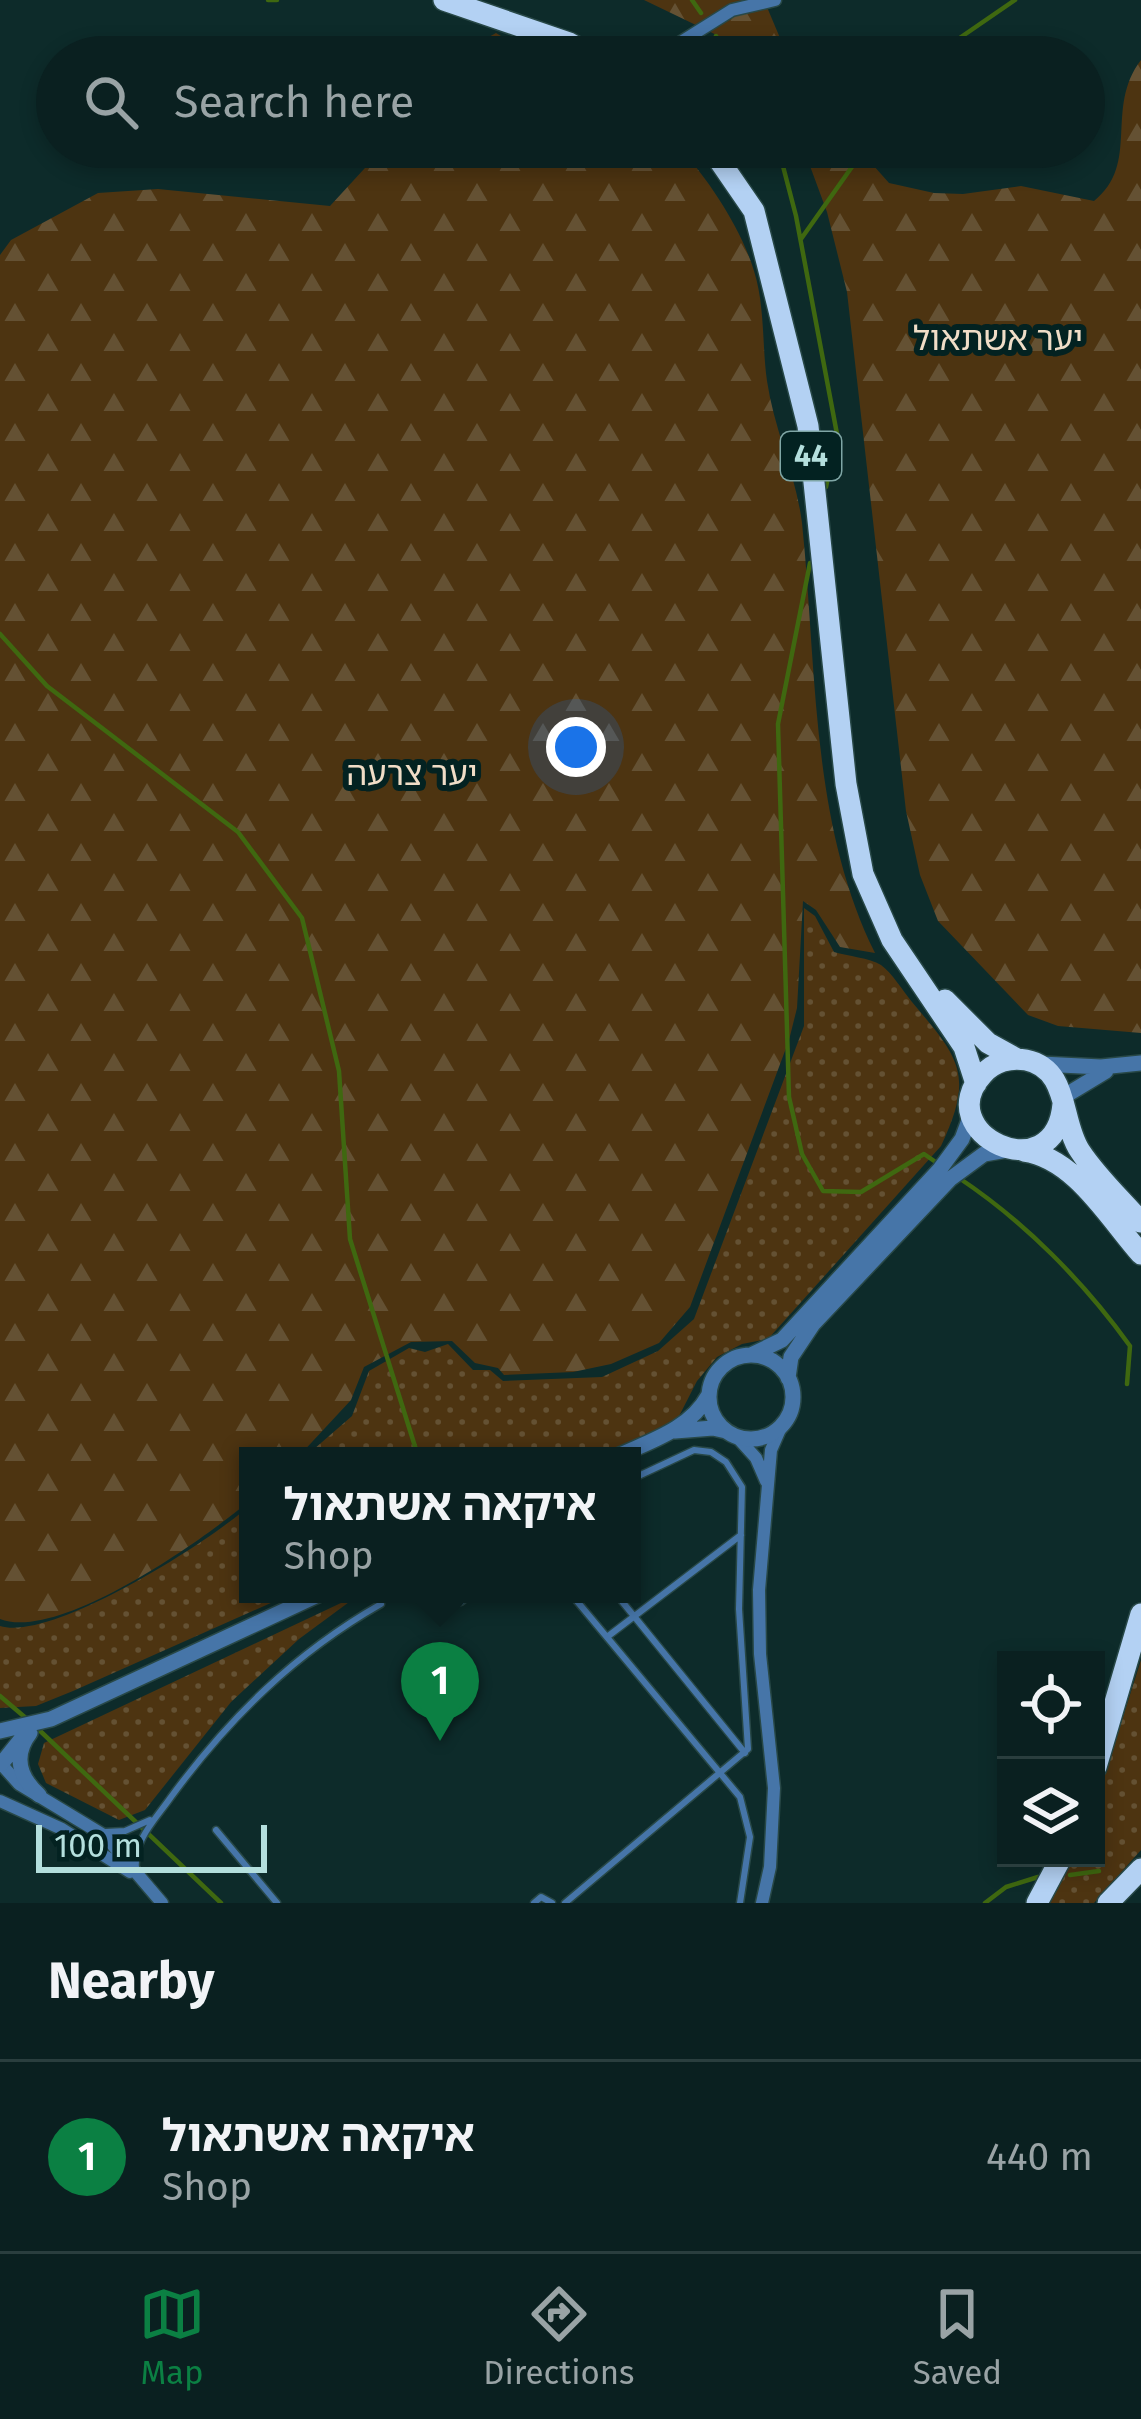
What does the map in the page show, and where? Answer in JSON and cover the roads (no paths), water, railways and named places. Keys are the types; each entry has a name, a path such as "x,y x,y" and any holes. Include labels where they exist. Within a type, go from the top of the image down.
{"highway":[{"path":"445,0 546,36"},
{"name":"44","path":"724,168 754,211 808,426 854,841 877,910 964,1047 976,1084"},
{"name":"44","path":"846,784 867,863 902,940 968,1026 1001,1053 1028,1061 1054,1078 1081,1153 1141,1222"},
{"path":"1028,1061 996,1064 976,1084 972,1112 985,1137 1061,1165 1141,1254"},
{"path":"1014,1150 1050,1137 1058,1126 1063,1101"},
{"path":"1098,1759 1141,1614"},
{"path":"1037,1903 1056,1867"},
{"path":"1108,1903 1141,1869"}],"street":[{"path":"691,36 732,10 775,0"},
{"path":"1028,1061 1134,1065"},
{"path":"1063,1101 1079,1084 1134,1065"},
{"path":"762,1903 770,1867 774,1789 759,1633 771,1450 793,1404 788,1378 791,1357 813,1324 950,1169 972,1112"},
{"path":"768,1488 759,1464 713,1416 708,1396 721,1367 782,1340 950,1169 984,1154 1014,1150"},
{"path":"751,1355 770,1360 788,1378"},
{"path":"637,1447 672,1431 696,1413 708,1396"},
{"path":"672,1431 713,1428 758,1439 781,1427"},
{"path":"162,1903 98,1831 14,1780 1,1763 10,1750 51,1719 301,1603"},
{"path":"0,1731 51,1719"},
{"path":"30,1733 20,1748 20,1764 25,1781 39,1795"},
{"path":"0,1802 62,1829 139,1877"}],"lane":[{"path":"565,1903 745,1754 748,1744 739,1609 741,1484 726,1462 711,1452 686,1451 641,1474"},
{"path":"607,1637 741,1534"},
{"path":"579,1603 740,1797 750,1847 740,1903"},
{"path":"623,1603 745,1754"},
{"path":"139,1877 139,1846 212,1744 261,1691 317,1644 380,1604"},
{"path":"98,1831 125,1831 158,1815"},
{"path":"216,1830 278,1903"},
{"path":"534,1903 541,1898 552,1903"}],"waterway":[{"path":"268,0 277,0"},
{"path":"692,0 701,13"},
{"path":"963,36 1015,0"},
{"path":"783,168 837,434 826,487"},
{"path":"801,239 851,168"},
{"path":"810,563 778,724 789,1097 802,1154 823,1191 861,1192 924,1154 940,1165"},
{"path":"0,634 47,686 238,832 302,918 339,1071 350,1239 415,1447"},
{"path":"959,1178 1030,1234 1112,1322 1130,1346 1127,1384"},
{"path":"0,1696 27,1719"},
{"path":"36,1727 221,1903"},
{"path":"1070,1875 1099,1871"},
{"path":"985,1903 1006,1887 1038,1877"}],"place":[{"name":"איקאה אשתאול","path":"440,1741"}],"park label":[{"name":"יער אשתאול","path":"998,338"},
{"name":"יער צרעה","path":"412,773"}]}
